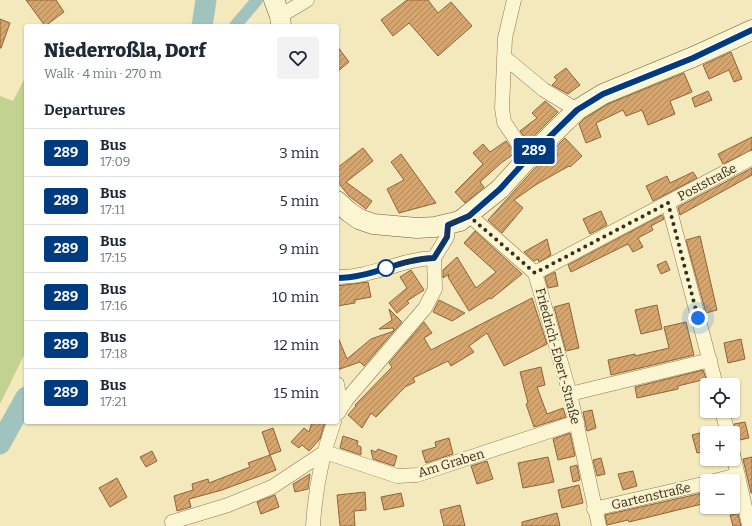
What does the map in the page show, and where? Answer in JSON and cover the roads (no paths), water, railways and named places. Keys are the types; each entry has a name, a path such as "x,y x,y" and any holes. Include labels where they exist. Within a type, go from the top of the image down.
{"main road":[{"path":"339,207 359,219 373,224 417,228 448,225 469,216 500,189 528,158 577,110 603,94 693,58 752,30"}],"street":[{"path":"278,14 307,0"},
{"path":"514,0 505,38 502,108 504,122 528,158"},
{"path":"504,57 544,90 577,110"},
{"name":"Poststraße","path":"535,273 752,158"},
{"path":"668,203 714,378"},
{"name":"Friedrich-Ebert-Straße","path":"469,216 535,273 570,394 594,509 599,526"},
{"path":"339,412 347,399 429,302 435,289 436,280 433,267 434,258 447,237 448,225"},
{"path":"339,278 371,273 411,260 434,258"},
{"path":"570,394 710,360"},
{"name":"Am Graben","path":"325,452 397,476 417,474 576,422"},
{"path":"313,526 314,507 325,452 334,424"},
{"path":"172,522 228,505 272,487 325,452"},
{"path":"740,483 750,525"},
{"name":"Gartenstraße","path":"594,509 700,484"}],"waterway":[{"path":"202,24 206,0"},
{"path":"237,24 257,0"},
{"path":"0,444 24,401"}]}
